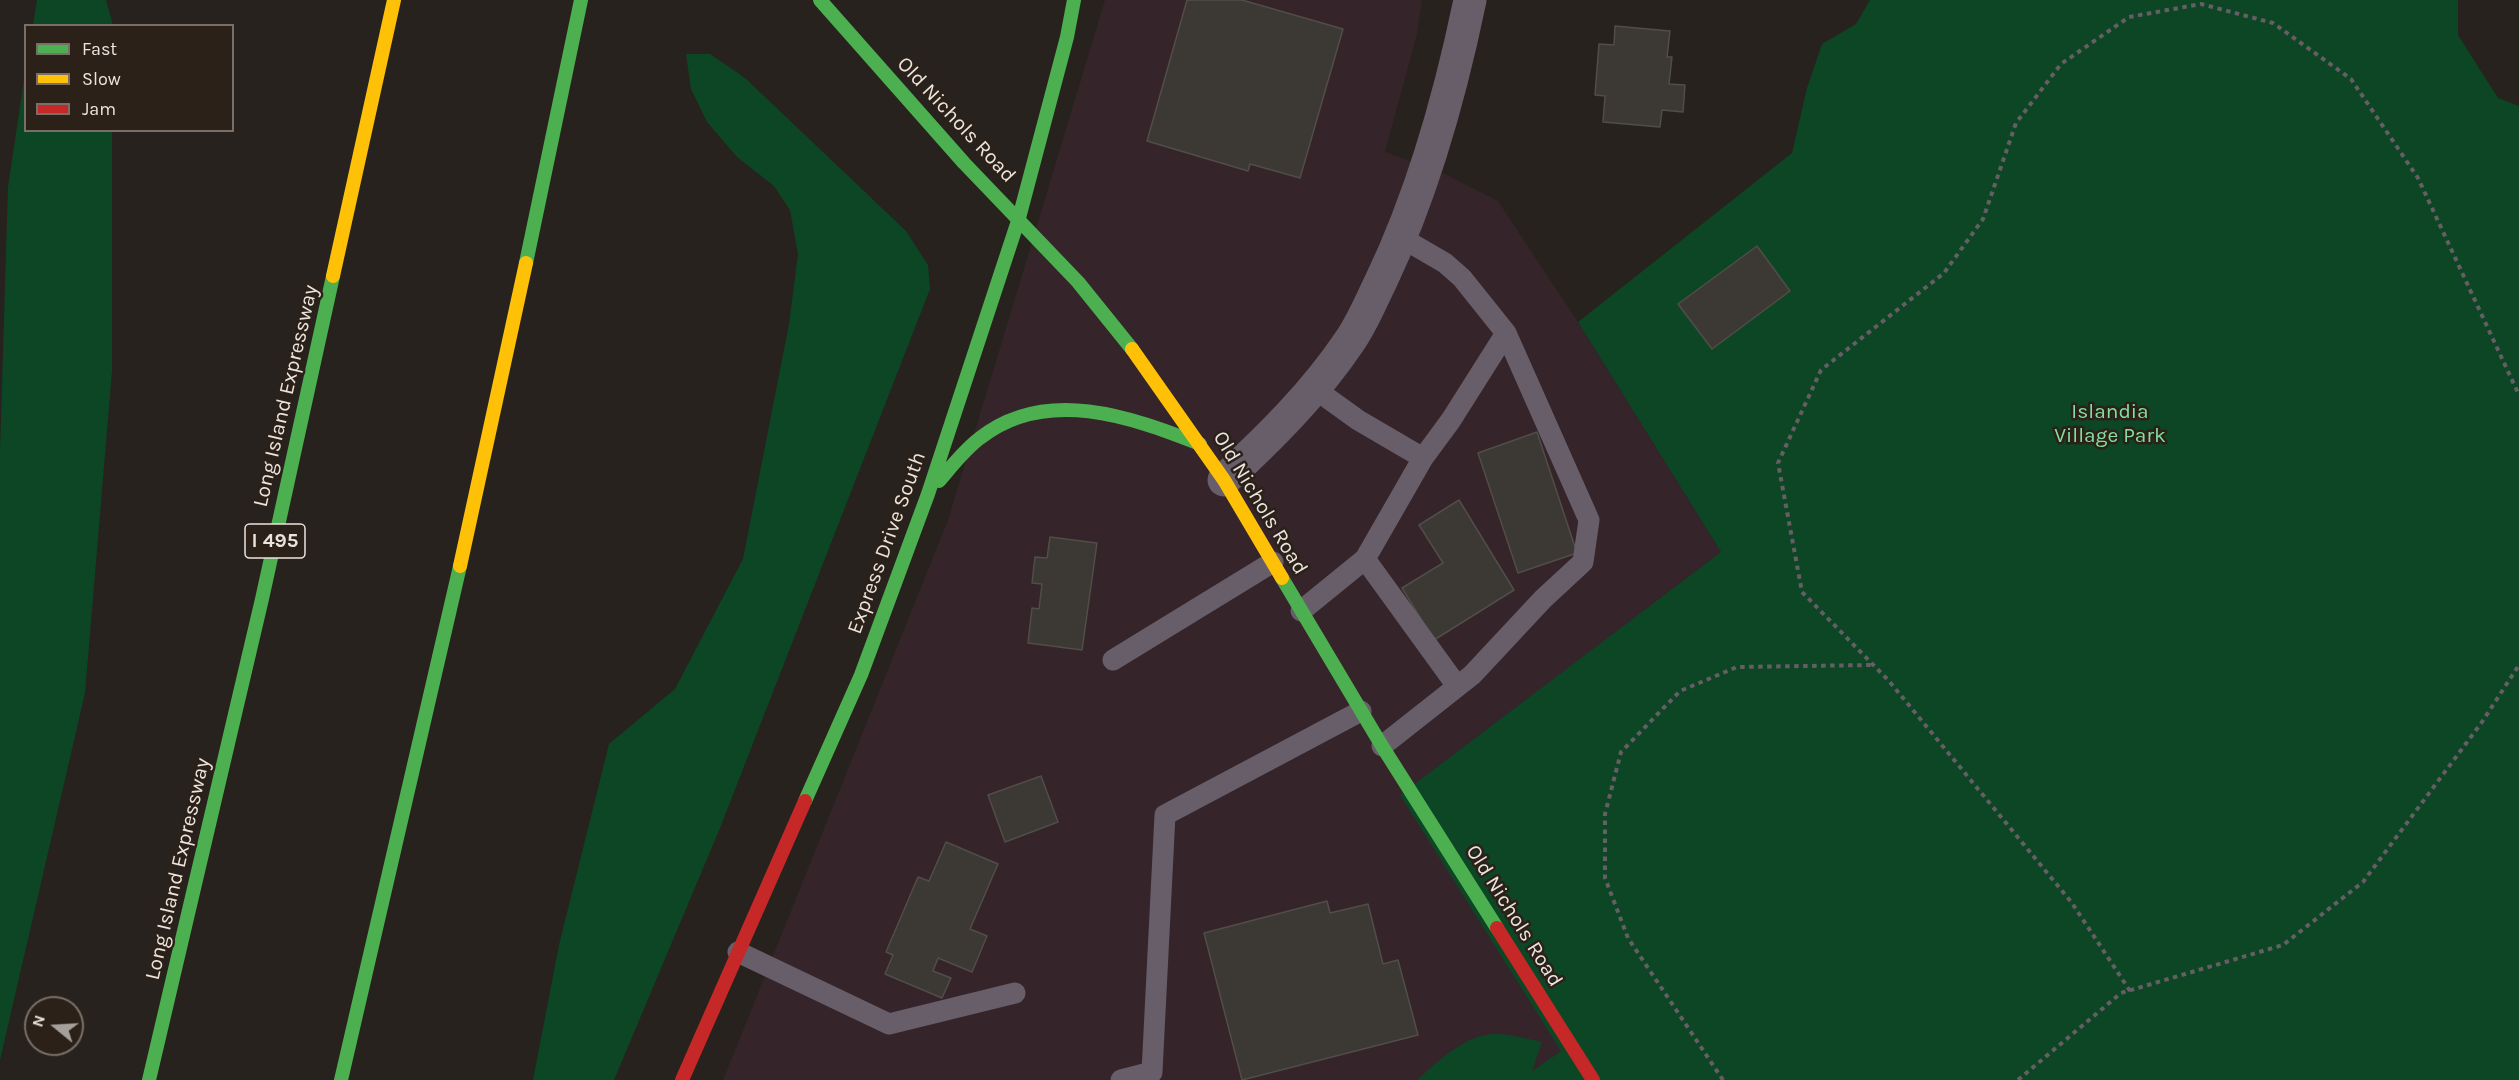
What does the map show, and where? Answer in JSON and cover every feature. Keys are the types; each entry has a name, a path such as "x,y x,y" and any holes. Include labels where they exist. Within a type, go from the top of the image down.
{"main road":[{"name":"Long Island Expressway","path":"149,1080 260,610 394,0"},
{"path":"341,1080 385,898 517,312 581,0"},
{"name":"Old Nichols Road","path":"820,0 957,155 1078,282 1136,354 1224,480 1382,746 1593,1080"},
{"name":"Express Drive South","path":"681,1080 861,675 928,494 1019,218 1067,37 1074,0"},
{"path":"928,494 964,452 988,432 1039,411 1063,408 1108,413 1157,427 1200,444"}],"street":[{"path":"1224,480 1315,389 1351,340 1402,238 1432,148 1461,45 1470,0"}],"lane":[{"path":"1382,746 1472,675 1543,599 1583,562 1589,520 1506,333 1462,278 1445,263 1402,238"},
{"path":"1301,611 1365,559 1423,458 1451,420 1506,333"},
{"path":"1315,389 1358,420 1423,458"},
{"path":"1365,559 1457,686"},
{"path":"1113,660 1273,562"},
{"path":"1121,1080 1152,1072 1165,815 1361,711"},
{"path":"738,952 889,1024 1015,993"}],"path":[{"path":"2130,991 2072,903 1873,665 1802,592 1778,463 1821,370 1944,273 1983,219 2016,123 2061,64 2128,16 2201,4 2273,23 2351,79 2418,178 2519,395"},
{"path":"1723,1080 1628,938 1605,879 1605,814 1621,752 1680,691 1737,667 1873,665"},
{"path":"2018,1080 2121,993 2283,945 2363,882 2482,722 2519,665"}],"shaded area":[{"path":"1105,0 1422,0 1417,34 1385,152 1443,173 1498,201 1578,322 1721,552 1401,795 1562,1051 1518,1080 723,1080 948,520"}],"green space":[{"path":"37,0 106,0 113,24 33,24"},
{"name":"Islandia Village Park","path":"1870,0 2458,0 2458,35 2498,98 2519,106 2519,1080 1417,1080 1453,1050 1485,1035 1508,1035 1542,1042 1532,1071 1561,1051 1400,795 1721,552 1578,322 1792,153 1807,88 1822,44 1856,24"},
{"path":"686,54 710,54 745,78 906,231 928,265 930,289 720,828 614,1080 533,1080 559,945 609,744 675,689 743,559 789,324 798,254 790,210 774,186 737,157 707,122 691,89"},
{"path":"24,80 24,132 112,132 112,371 85,693 0,1060 0,451 8,187"}],"building":[{"path":"1187,0 1242,0 1343,29 1300,178 1250,164 1248,171 1147,141"},
{"path":"1615,26 1670,31 1667,57 1672,57 1669,84 1685,85 1683,112 1662,110 1660,127 1603,122 1605,96 1595,95 1599,44 1614,45"},
{"path":"1757,246 1790,291 1712,349 1678,304"},
{"path":"1537,432 1577,553 1518,573 1478,453"},
{"path":"1459,500 1514,590 1434,640 1402,588 1443,563 1419,525"},
{"path":"1050,537 1097,543 1082,650 1028,643 1032,608 1039,609 1042,584 1032,583 1035,557 1047,558"},
{"path":"1041,776 1058,822 1005,842 988,795"},
{"path":"946,842 998,864 970,929 987,936 972,972 938,958 933,971 951,978 942,998 885,974 893,955 886,952 918,877 929,881"},
{"path":"1327,901 1330,913 1368,904 1383,964 1398,960 1418,1035 1242,1080 1204,933"}],"traffic: fast":[{"path":"526,263 581,0"},
{"path":"820,0 964,163 1078,282 1132,349"},
{"path":"805,801 861,675 928,494 1019,218 1067,37 1074,0"},
{"path":"149,1080 262,599 333,276"},
{"path":"939,481 963,453 980,438 1006,422 1033,413 1060,410 1089,411 1146,424 1200,444"},
{"path":"341,1080 460,566"},
{"path":"1282,578 1382,746 1497,928"}],"traffic: slow":[{"path":"333,276 394,0"},
{"path":"460,566 526,263"},
{"path":"1132,349 1224,480 1282,578"}],"traffic: jam":[{"path":"682,1080 805,801"},
{"path":"1497,928 1593,1080"}]}
